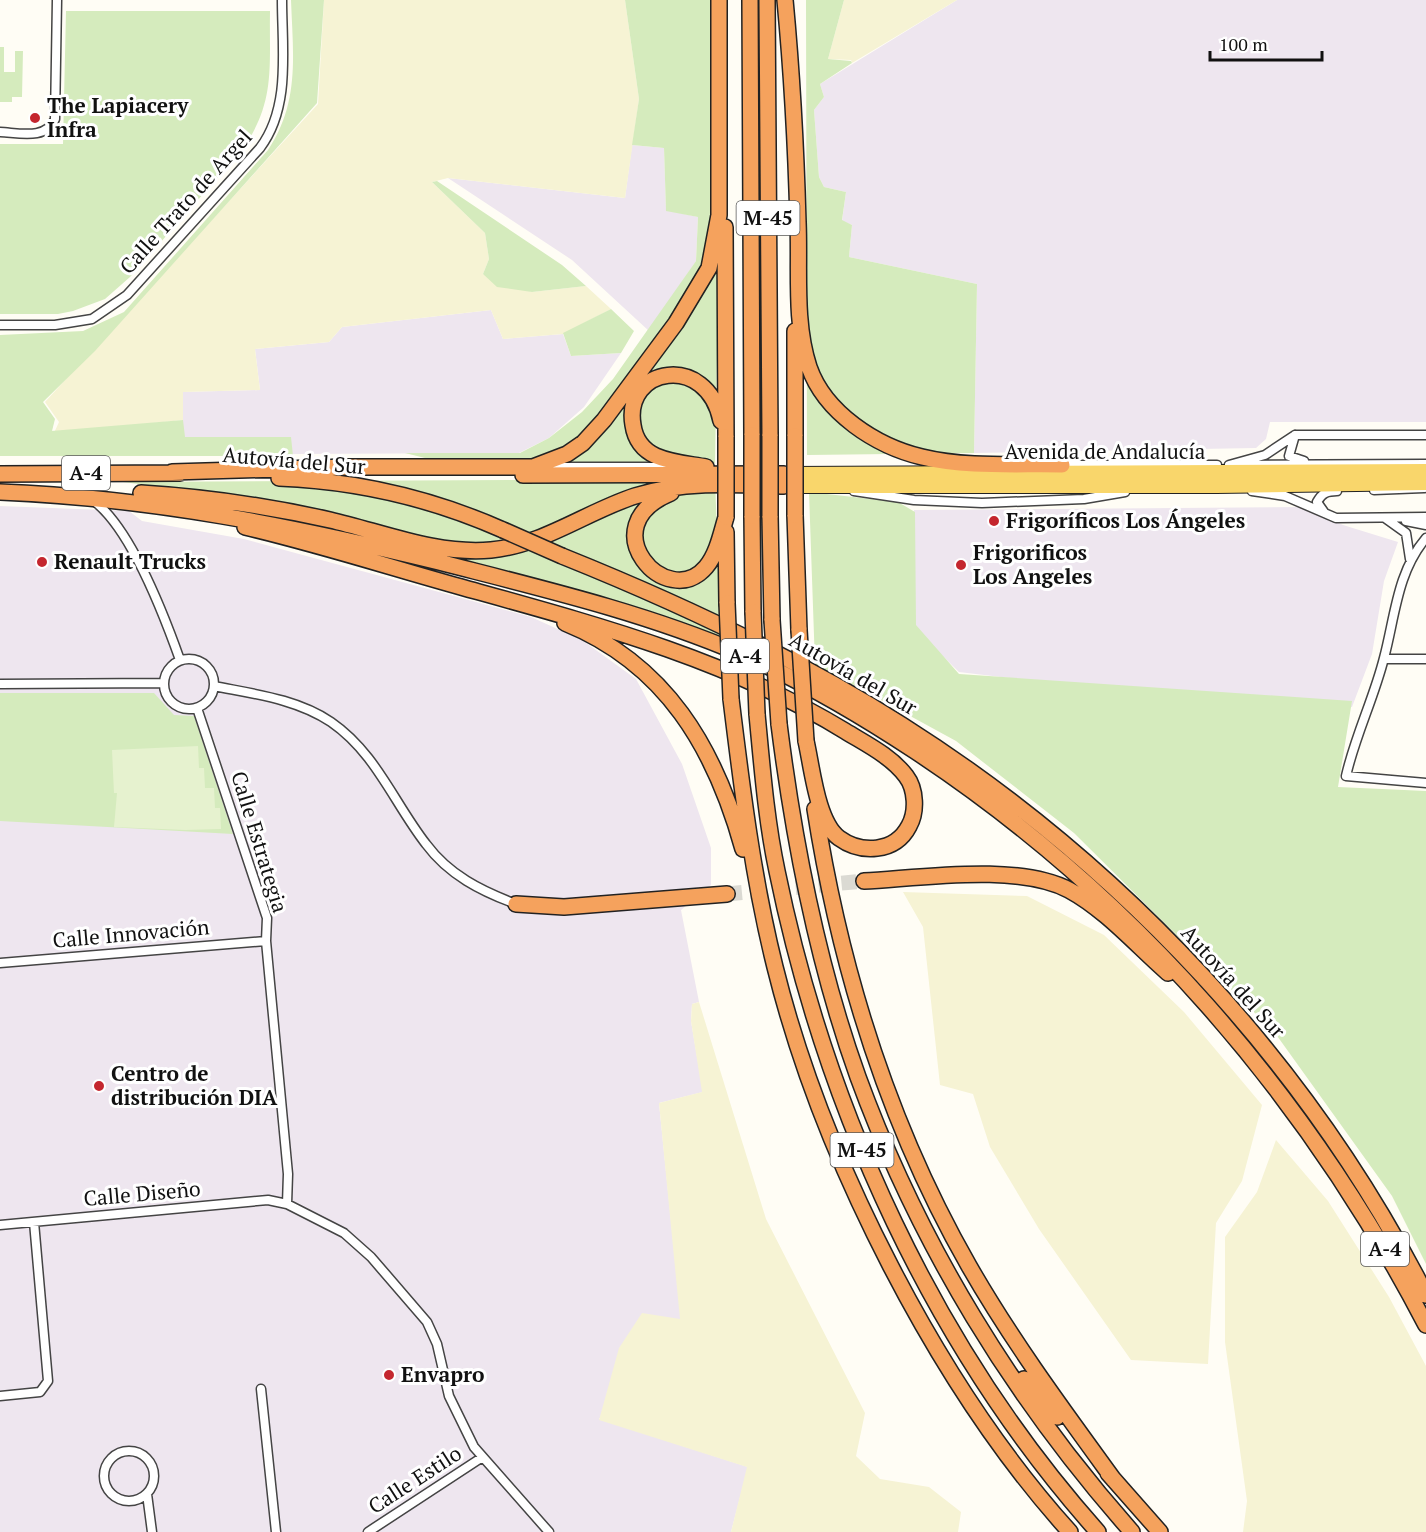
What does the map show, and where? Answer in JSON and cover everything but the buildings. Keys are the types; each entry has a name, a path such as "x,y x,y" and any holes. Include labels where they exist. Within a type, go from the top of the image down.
{"highway":[{"path":"172,472 533,467 567,454 595,432 676,323 709,268 719,214 718,0"},
{"path":"723,0 727,603 731,699 760,902 775,968 819,1101 850,1179 906,1295 983,1418 1019,1469 1070,1532"},
{"name":"M-45","path":"750,0 753,612 757,714 776,870 819,1040 837,1091 886,1206 926,1285 998,1404 1077,1509 1098,1532"},
{"name":"M-45","path":"767,0 772,620 779,724 800,862 841,1024 858,1077 897,1171 928,1234 971,1314 1018,1386 1093,1488 1132,1532"},
{"path":"785,0 795,100 795,515 799,630 806,741 823,863 843,950 871,1044 898,1118 963,1254 999,1316 1034,1371 1114,1480"},
{"path":"793,0 803,336 810,367 831,403 856,427 891,446 922,457 968,463 1062,465"},
{"path":"706,467 673,462 654,456 641,446 634,434 631,417 634,400 640,391 658,377 677,375 696,380 704,386 718,407 726,437"},
{"path":"266,469 404,476 784,480"},
{"name":"Autovía del Sur","path":"0,474 172,472 325,480 370,487 465,513 709,621 785,658 864,702 987,783 1089,866 1174,946 1276,1062 1354,1172 1426,1295"},
{"path":"726,517 713,558 697,575 688,579 660,576 650,570 639,555 635,544 637,522 649,504 662,497 685,491 784,480"},
{"path":"0,491 98,490 251,504 427,544 468,550 491,550 525,543 633,497 664,488 784,480"},
{"name":"Autovía del Sur","path":"0,491 116,499 267,522 564,594 691,634 791,678 856,714 952,776 1044,846 1142,934 1209,1004 1251,1056 1345,1183 1386,1251 1426,1325"},
{"path":"116,499 139,508 261,531 591,623 714,665 824,719 885,756 908,779 915,807 909,827 896,841 881,849 866,850 849,846 836,836 825,821 806,741"},
{"path":"512,601 575,627 623,655 653,681 680,710 701,741 720,777 760,902"},
{"path":"864,881 991,874 1045,881 1067,889 1087,901 1169,975 1251,1056"},
{"path":"516,904 564,907 727,894"},
{"path":"928,1234 1026,1382 1160,1532"}],"main road":[{"name":"Avenida de Andalucía","path":"784,480 1426,471"},
{"name":"Avenida de Andalucía","path":"784,480 816,486 1426,485"}],"street":[{"path":"0,132 43,133 51,128 55,119 57,0"},
{"name":"Calle Trato de Argel","path":"0,325 55,325 92,319 127,295 260,148 273,128 278,111 281,90 282,0"},
{"path":"1295,435 1289,456 1297,461 1340,464 1426,464"},
{"path":"1229,465 1265,455 1295,435 1426,435"},
{"name":"Avenida de Andalucía","path":"533,467 1340,464"},
{"path":"1326,515 1317,502 1320,495 1328,491 1414,490 1426,485"},
{"path":"816,486 915,501 982,503 1084,499 1150,486"},
{"path":"1216,486 1285,496 1335,518 1426,517"},
{"path":"1117,492 1247,491"},
{"path":"88,496 111,518 157,596 180,660"},
{"path":"1385,518 1426,525"},
{"path":"1385,518 1406,533 1410,560"},
{"path":"1426,538 1410,560 1396,602 1384,659 1346,776 1426,783"},
{"path":"190,659 207,666 214,686 206,703 197,708 181,708 171,704 165,694 163,683 166,670 180,660 190,659"},
{"path":"1384,659 1426,659"},
{"path":"0,684 163,683"},
{"path":"214,686 292,703 330,722 358,744 377,768 426,845 450,870 479,890 516,904"},
{"name":"Calle Estrategia","path":"197,708 267,918 266,941 288,1174 287,1204"},
{"name":"Calle Innovación","path":"0,963 266,941"},
{"name":"Calle Diseño","path":"0,1225 268,1200 287,1204"},
{"path":"287,1204 344,1233 371,1257 427,1322 437,1344 449,1396 482,1458 549,1532"},
{"path":"0,1396 40,1392 48,1381 34,1222"},
{"path":"261,1389 276,1532"},
{"path":"147,1494 133,1501 126,1501 111,1494 104,1480 107,1464 111,1458 125,1450 141,1453 152,1464 155,1479 147,1494 152,1532"},
{"name":"Calle Estilo","path":"373,1531 482,1458"}],"shaded area":[{"path":"324,0 625,0 639,99 625,198 448,178 432,182 485,233 489,259 483,274 532,292 586,286 611,309 563,334 503,339 491,310 342,327 329,342 255,349 260,390 183,392 183,420 54,433 59,422 45,402 318,104"},
{"path":"844,0 957,0 852,63 851,60 828,59"},
{"path":"957,0 1426,0 1426,422 1270,422 1266,439 1256,448 974,453 977,284 849,257 852,225 842,221 846,192 824,187 819,177 814,110 824,97 820,84"},
{"path":"632,145 664,148 666,210 698,217 696,261 649,331 572,260 448,178 625,198"},
{"path":"491,310 503,339 563,334 571,356 621,353 584,407 549,438 519,453 292,454 183,438 182,392 260,390 255,349 329,342 342,327"},
{"path":"0,506 129,511 142,521 244,539 531,617 582,640 636,679 682,764 711,848 711,885 681,910 699,1002 692,1004 691,1021 703,1092 659,1103 681,1319 599,1419 748,1467 731,1532 0,1532"},
{"path":"1305,507 1343,525 1398,542 1384,581 1372,654 1352,707 1175,698 959,672 911,625 914,510"},
{"path":"903,892 1027,896 1104,935 1184,1012 1262,1105 1242,1181 1216,1223 1208,1364 1131,1360 1039,1229 990,1147 973,1094 940,1085 923,927"},
{"path":"699,1002 766,1219 865,1413 856,1456 880,1479 929,1487 961,1512 958,1532 731,1532 747,1467 599,1420 619,1348 642,1313 680,1319 659,1103 702,1092 691,1021 692,1004"},
{"path":"1276,1140 1328,1201 1389,1297 1426,1366 1426,1532 1243,1532 1247,1501 1225,1342 1225,1237 1257,1192"}],"green space":[{"path":"291,0 324,0 317,103 95,351 43,402 55,419 52,431 183,420 185,437 291,437 293,456 0,456 0,335 83,331 124,312 268,150 278,132 290,96 293,59"},
{"path":"625,0 714,0 719,248 715,463 590,464 433,460 405,453 520,453 549,438 582,412 613,379 696,261 698,217 666,211 664,148 632,145 639,99"},
{"path":"806,0 844,0 828,59 851,61 852,63 820,84 824,97 814,110 819,177 824,187 846,192 842,220 852,225 849,257 977,284 974,453 807,455"},
{"path":"66,11 270,11 270,67 266,100 253,133 242,150 130,277 105,299 58,314 0,314 0,144 63,144"},
{"path":"0,47 4,47 4,72 15,72 15,51 23,51 22,97 12,97 12,102 0,102"},
{"path":"437,181 562,265 586,286 532,292 497,287 483,274 489,259 485,233 432,182"},
{"path":"611,309 634,331 621,353 571,356 563,333"},
{"path":"715,479 721,642 407,549 251,499 123,482"},
{"path":"809,492 898,502 915,512 916,625 959,674 1352,701 1338,787 1426,791 1426,1264 1392,1196 1275,1033 1074,833 956,741 815,664"},
{"path":"0,693 154,693 174,715 194,716 233,834 0,821"},
{"path":"198,746 199,768 204,768 205,788 214,788 215,808 220,808 221,829 114,827 117,793 114,793 112,750"}],"tunnel":[{"path":"727,894 864,881"}],"place":[{"name":"The Lapiacery Infra","path":"35,118"},
{"name":"Frigoríficos Los Ángeles","path":"994,521"},
{"name":"Renault Trucks","path":"42,562"},
{"name":"Frigorificos Los Angeles","path":"961,565"},
{"name":"Centro de distribución DIA","path":"99,1086"},
{"name":"Envapro","path":"389,1375"}]}
